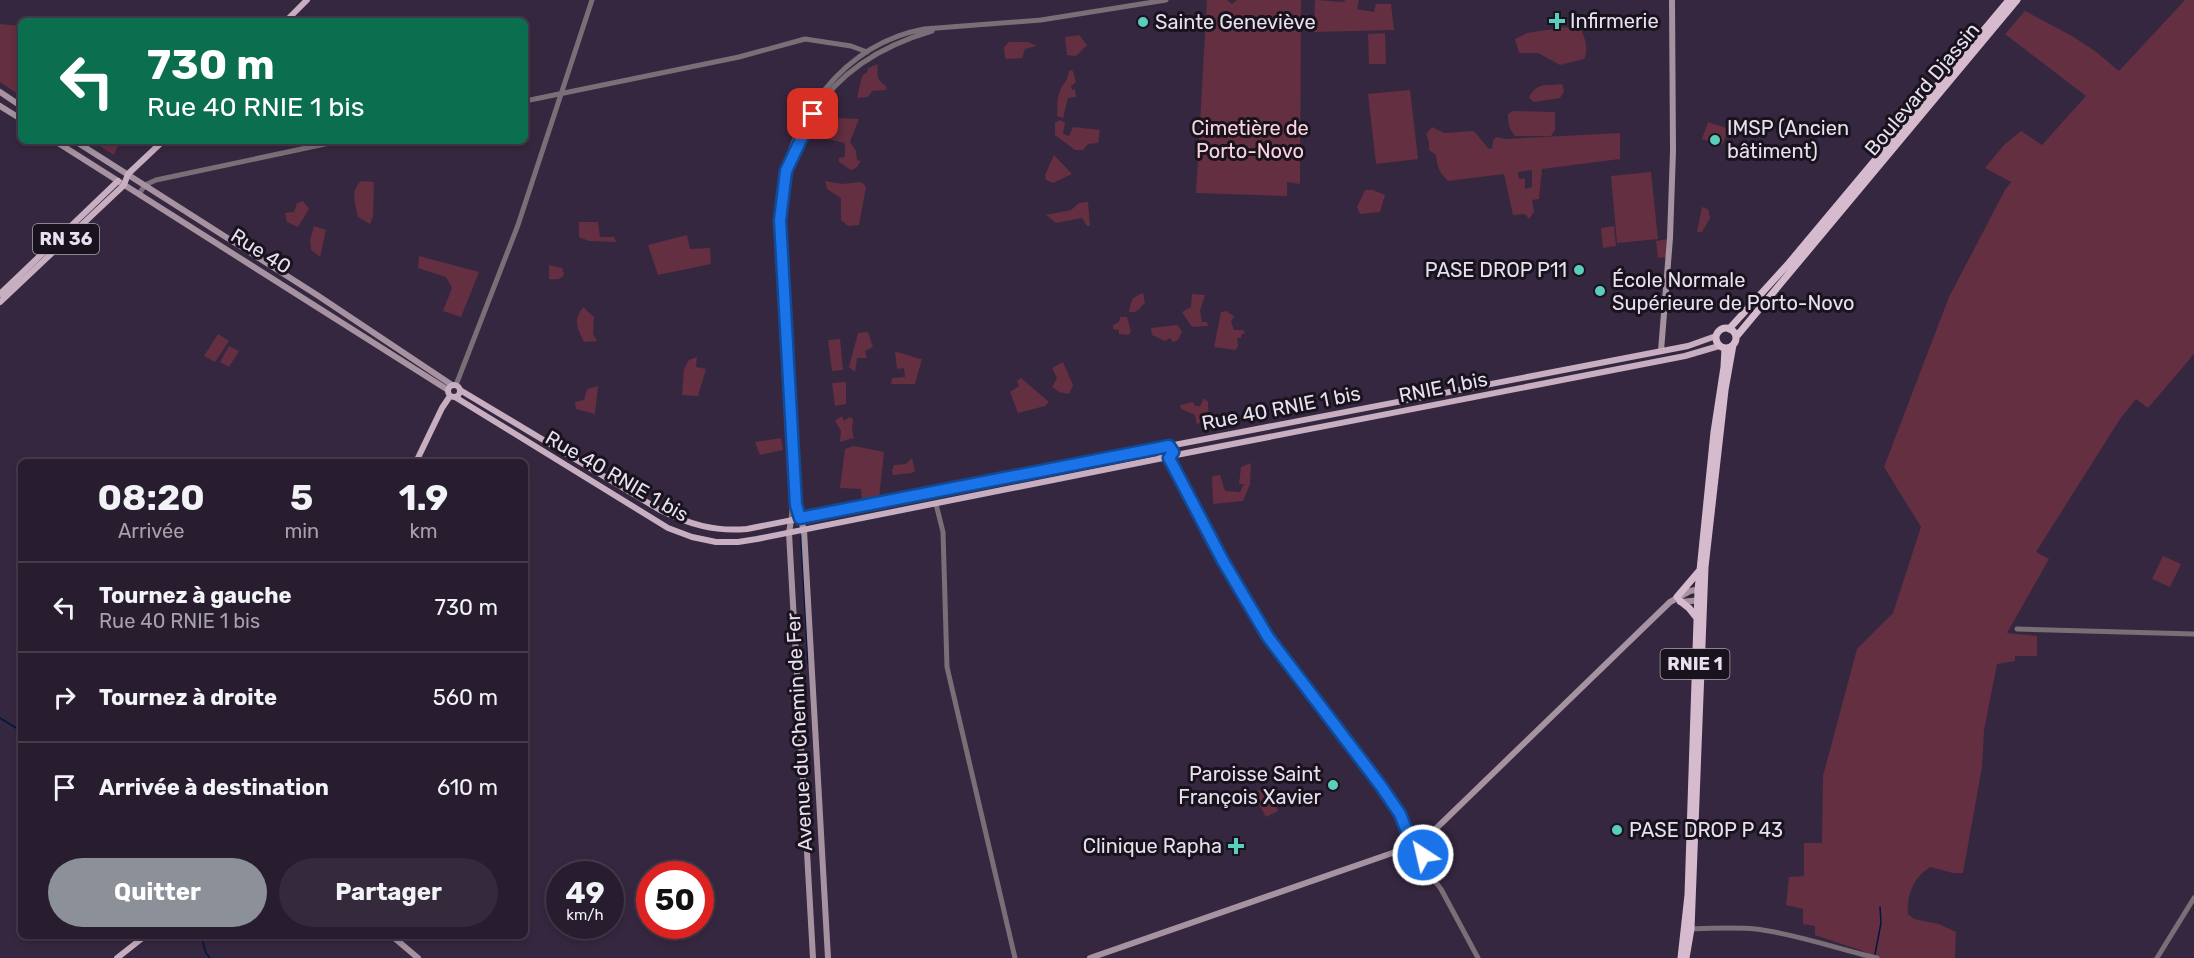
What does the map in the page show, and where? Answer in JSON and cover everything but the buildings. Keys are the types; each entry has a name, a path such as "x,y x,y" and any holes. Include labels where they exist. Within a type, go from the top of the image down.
{"highway":[{"name":"Boulevard Djassin","path":"1729,329 1750,309 2009,0"},
{"name":"Boulevard Djassin","path":"1736,337 2017,0"},
{"path":"1716,336 1724,328 1729,329 1736,337"},
{"name":"RNIE 1","path":"1701,589 1700,570 1714,432 1725,362 1722,347 1716,336"},
{"name":"RNIE 1","path":"1686,958 1691,929 1700,601 1725,390 1736,337"},
{"path":"1722,347 1733,345"},
{"path":"1697,618 1689,608 1676,600 1700,570"},
{"name":"RNIE 1","path":"1681,958 1688,895 1697,618 1700,601"}],"main road":[{"path":"289,18 307,0"},
{"path":"1662,351 1671,195 1672,0"},
{"path":"0,92 18,104"},
{"path":"0,106 18,117"},
{"name":"Rue 40","path":"60,144 454,391"},
{"name":"Rue 40","path":"80,144 326,300 454,391"},
{"name":"RN 36","path":"0,302 160,144"},
{"name":"RN 36","path":"0,294 121,183"},
{"name":"Rue 40 RNIE 1 bis","path":"454,391 634,496 683,521 712,529 726,530 747,529 1688,346 1716,336"},
{"name":"RNIE 1 bis","path":"1168,458 1722,347"},
{"path":"417,459 445,403 454,391"},
{"name":"Rue 40 RNIE 1 bis","path":"454,391 641,513 680,533 703,540 727,543 804,530 1168,458"},
{"path":"1166,447 1173,452 1168,458 1160,453 1166,447"},
{"name":"Avenue du Chemin de Fer","path":"800,518 804,530 828,958"},
{"name":"Avenue du Chemin de Fer","path":"791,520 789,532 813,958"},
{"path":"1419,845 1676,600 1701,589"},
{"path":"1676,600 1700,601"},
{"path":"1090,958 1401,850 1403,846 1411,842 1419,845 1423,855 1414,864 1406,862 1401,857 1401,850"},
{"path":"117,958 141,939"},
{"path":"396,939 418,958"}],"street":[{"path":"454,391 518,225 592,0"},
{"path":"794,506 778,238 779,199 782,179 796,137 817,98 838,74 867,52 907,33 924,29 1041,20 1166,0"},
{"path":"794,506 780,220 786,171 813,114 838,83 860,65 893,44 939,29"},
{"path":"528,100 739,57 805,39 851,46 867,52"},
{"path":"139,194 145,185 156,180 325,144"},
{"path":"1168,458 1223,561 1268,637 1381,786 1400,814 1411,842"},
{"path":"936,504 943,532 947,667 1015,958"},
{"name":"Avenue du Chemin de Fer","path":"794,506 800,518"},
{"name":"Avenue du Chemin de Fer","path":"791,520 794,506"},
{"path":"2017,629 2194,634"},
{"path":"1419,861 1441,889 1478,958"},
{"path":"2157,958 2194,898"},
{"path":"1691,929 1754,929 1793,936 1877,958"}],"green space":[{"name":"Cimetière de Porto-Novo","path":"1207,0 1227,0 1232,4 1237,0 1301,0 1300,184 1287,182 1287,196 1196,193"},
{"path":"1315,0 1344,2 1345,0 1359,0 1357,9 1374,12 1376,4 1391,4 1394,30 1314,32"},
{"path":"2185,0 2194,0 2194,354 2148,408 2136,399 2120,419 2036,552 2049,559 2007,633 2037,636 2037,656 2015,656 2015,661 1997,664 1984,730 1982,767 1963,873 1930,867 1915,881 1908,900 1908,914 1914,919 1939,924 1956,932 1955,958 1861,958 1863,951 1815,935 1815,926 1803,924 1803,909 1786,905 1789,877 1804,876 1804,843 1822,843 1823,776 1857,649 1893,613 1921,527 1884,467 1949,297 2011,182 1985,168 2004,145 2021,131 2042,145 2086,96 2005,34 2025,11 2072,36 2119,71"},
{"path":"0,24 18,26 18,94 0,82"},
{"path":"1566,27 1581,30 1586,48 1584,59 1560,65 1538,53 1519,53 1515,39 1527,33"},
{"path":"1385,33 1386,64 1369,64 1368,34"},
{"path":"1079,35 1087,45 1076,56 1067,55 1065,37"},
{"path":"1009,42 1028,42 1037,46 1025,49 1022,58 1007,59 1004,47"},
{"path":"878,64 878,76 886,86 886,90 872,91 868,97 857,98 862,76 868,68"},
{"path":"1069,70 1073,71 1076,82 1071,86 1072,90 1075,89 1076,97 1068,98 1063,118 1057,116 1058,100"},
{"path":"1562,84 1564,91 1560,98 1534,102 1529,98 1538,87"},
{"path":"1410,90 1418,159 1376,164 1368,94"},
{"path":"1513,111 1555,112 1555,130 1551,136 1515,136 1508,121 1508,114"},
{"path":"839,118 859,119 850,142 856,151 857,160 861,161 856,168 851,170 839,162 839,158 845,157 845,143 828,139 826,122"},
{"path":"1059,120 1065,122 1063,134 1069,136 1073,127 1100,130 1098,143 1088,144 1083,150 1075,150 1055,135 1055,123"},
{"path":"1708,122 1729,129 1722,145 1702,139"},
{"path":"1432,127 1444,133 1474,131 1488,148 1492,149 1496,137 1506,139 1620,133 1620,159 1542,169 1539,199 1532,200 1534,212 1529,219 1525,214 1513,215 1504,174 1448,181 1439,170 1436,155 1429,150 1426,134","holes":["1532,170 1532,187 1525,189 1525,178 1519,179 1518,172"]},
{"path":"97,144 119,144 114,155"},
{"path":"1054,155 1072,174 1053,183 1046,180 1045,175"},
{"path":"1651,172 1658,239 1617,243 1611,176"},
{"path":"361,181 374,182 373,217 370,224 358,217 354,198 355,189"},
{"path":"825,181 842,184 861,182 866,187 859,225 848,226 841,220 841,198 827,189"},
{"path":"1365,190 1373,190 1385,195 1380,212 1360,214 1357,207"},
{"path":"303,201 309,209 298,227 287,222 285,213 294,212 297,203"},
{"path":"1088,202 1090,226 1087,226 1082,218 1056,223 1046,215 1071,210 1079,203"},
{"path":"1702,207 1708,209 1710,218 1702,232 1697,232"},
{"path":"579,222 598,222 600,237 614,237 616,242 589,241 579,237"},
{"path":"314,226 326,230 320,257 311,250 310,240"},
{"path":"1614,226 1616,246 1603,248 1601,228"},
{"path":"687,235 690,249 710,248 711,264 658,275 648,245"},
{"path":"1668,239 1667,257 1658,258 1656,241"},
{"path":"419,256 479,272 461,317 443,311 452,288 446,277 418,268"},
{"path":"549,265 562,268 563,276 558,279 549,279"},
{"path":"1143,293 1145,303 1137,311 1129,312 1133,300"},
{"path":"1192,294 1205,295 1200,311 1202,322 1207,322 1208,326 1192,327 1182,312 1191,307"},
{"path":"583,307 594,317 593,334 597,341 584,342 579,332 577,320"},
{"path":"1226,311 1234,316 1231,322 1234,330 1243,330 1245,333 1241,335 1241,338 1237,338 1236,350 1214,347 1221,312"},
{"path":"1120,317 1127,317 1131,331 1129,335 1119,334 1119,330 1113,329 1113,325 1119,322"},
{"path":"1177,325 1182,331 1178,340 1173,342 1170,338 1165,341 1152,335 1151,328"},
{"path":"868,332 873,347 865,351 867,358 857,358 855,372 849,367 858,333"},
{"path":"218,334 229,341 215,362 204,356"},
{"path":"840,339 843,370 832,371 828,340"},
{"path":"229,346 239,351 229,367 220,362"},
{"path":"895,352 922,359 915,384 891,384 892,378 905,377 904,368 897,369"},
{"path":"697,357 696,367 706,369 698,396 682,395 684,369 689,360"},
{"path":"1063,362 1073,385 1069,394 1059,392 1052,387 1057,378 1052,368"},
{"path":"1021,378 1049,402 1045,406 1018,413 1010,392 1019,386 1017,381"},
{"path":"846,382 846,404 835,406 832,383"},
{"path":"598,386 595,414 576,409 575,402 584,400 587,389"},
{"path":"1204,398 1208,402 1209,422 1200,422 1197,425 1195,415 1181,409 1180,405 1193,402 1195,406 1200,406"},
{"path":"842,416 844,421 849,417 853,419 854,438 840,442 841,431 835,421"},
{"path":"781,438 783,450 760,455 755,442"},
{"path":"854,446 884,452 879,499 862,502 861,489 840,488 845,449"},
{"path":"912,458 915,471 893,475 894,465 906,464"},
{"path":"1251,463 1250,484 1243,501 1213,504 1212,476 1220,475 1225,491 1240,492 1244,484 1239,484 1241,467"},
{"path":"2163,556 2181,564 2170,587 2152,579"},
{"path":"1266,787 1278,811 1266,817 1253,793"}],"waterway":[{"path":"801,536 808,664"},
{"path":"0,718 18,729"},
{"path":"1875,954 1881,923 1880,907"},
{"path":"202,939 210,958"}],"place":[{"name":"Infirmerie","path":"1557,21"},
{"name":"Sainte Geneviève","path":"1143,22"},
{"name":"IMSP (Ancien bâtiment)","path":"1715,140"},
{"name":"PASE DROP P11","path":"1579,270"},
{"name":"École Normale Supérieure de Porto-Novo","path":"1600,291"},
{"name":"Paroisse Saint François Xavier","path":"1333,785"},
{"name":"PASE DROP P 43","path":"1617,830"},
{"name":"Clinique Rapha","path":"1236,846"}],"route":[{"path":"813,114 786,171 780,220 796,505 800,518 1169,446 1173,452 1169,458 1243,597 1268,637 1381,786 1400,814 1411,842 1422,848 1423,855"}]}
